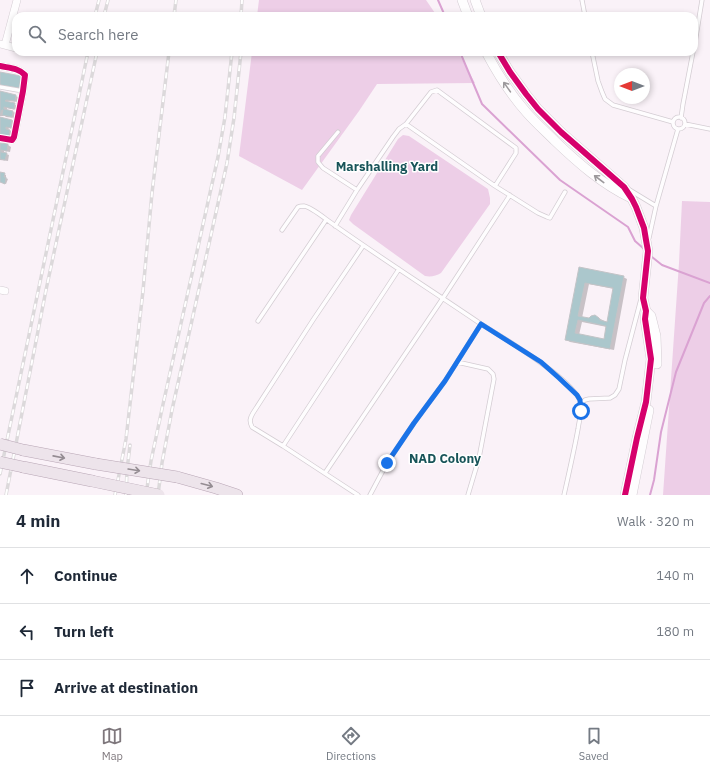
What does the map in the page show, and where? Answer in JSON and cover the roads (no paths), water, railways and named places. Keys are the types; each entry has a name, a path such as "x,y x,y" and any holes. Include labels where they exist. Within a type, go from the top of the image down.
{"main road":[{"path":"0,444 22,450 96,464 177,477 237,495"},
{"path":"0,462 159,495"}],"street":[{"path":"12,12 16,0"},
{"path":"462,0 466,12"},
{"path":"475,0 480,12"},
{"path":"3,44 12,14"},
{"path":"488,56 517,102 527,113 592,174 613,189 632,198"},
{"path":"500,56 510,72 538,108 561,132 624,186 632,198 644,228 648,251 643,298 651,351 651,367 646,402 636,438 625,495"},
{"path":"0,66 17,69 24,74 25,78 14,137 12,140 0,138"},
{"path":"632,495 651,404 657,364 656,336 651,316 646,311"}],"lane":[{"path":"582,0 584,12"},
{"path":"698,24 702,0"},
{"path":"593,56 598,81 605,99 613,105 673,122"},
{"path":"685,124 684,120 681,118 692,56"},
{"path":"0,87 23,91"},
{"path":"335,226 356,190 393,136 406,124 431,92 437,90 516,148 516,153 495,186"},
{"path":"673,122 675,118 681,118"},
{"path":"673,122 674,127 678,129"},
{"path":"406,124 495,186 547,217 550,218 565,192"},
{"path":"647,245 656,206 678,129 682,128 685,124"},
{"path":"685,124 710,129"},
{"path":"338,132 318,156 318,162 323,168 356,190"},
{"path":"624,186 656,206"},
{"path":"325,474 510,195"},
{"path":"282,230 298,207 305,206 363,246 541,362 573,391 577,395 581,411 564,495"},
{"path":"258,321 326,220"},
{"path":"358,495 252,426 250,419 313,320 363,246"},
{"path":"283,446 399,269"},
{"path":"580,404 589,398 610,398 616,395 619,389 643,291"},
{"path":"370,495 387,463 445,381 481,324"},
{"path":"457,362 488,369 494,379 479,458 468,495"}],"waterway":[{"path":"438,0 443,12"},
{"path":"462,56 482,104 560,180 628,227 635,241 643,248"},
{"path":"652,257 662,265 710,283"},
{"path":"650,495 654,480 661,432 676,372 704,303 710,296"}],"railway":[{"path":"96,12 99,0"},
{"path":"105,12 108,0"},
{"path":"174,12 176,0"},
{"path":"241,12 242,0"},
{"path":"0,474 87,56"},
{"path":"6,495 46,290 96,56"},
{"path":"115,495 126,439 143,291 152,193 169,56"},
{"path":"146,495 151,461 162,409 218,157 225,117 232,56"},
{"path":"158,495 162,463 172,410 227,163 234,118 241,56"},
{"path":"126,495 130,445"}],"district":[{"name":"Marshalling Yard","path":"387,166"},
{"name":"NAD Colony","path":"445,458"}]}
